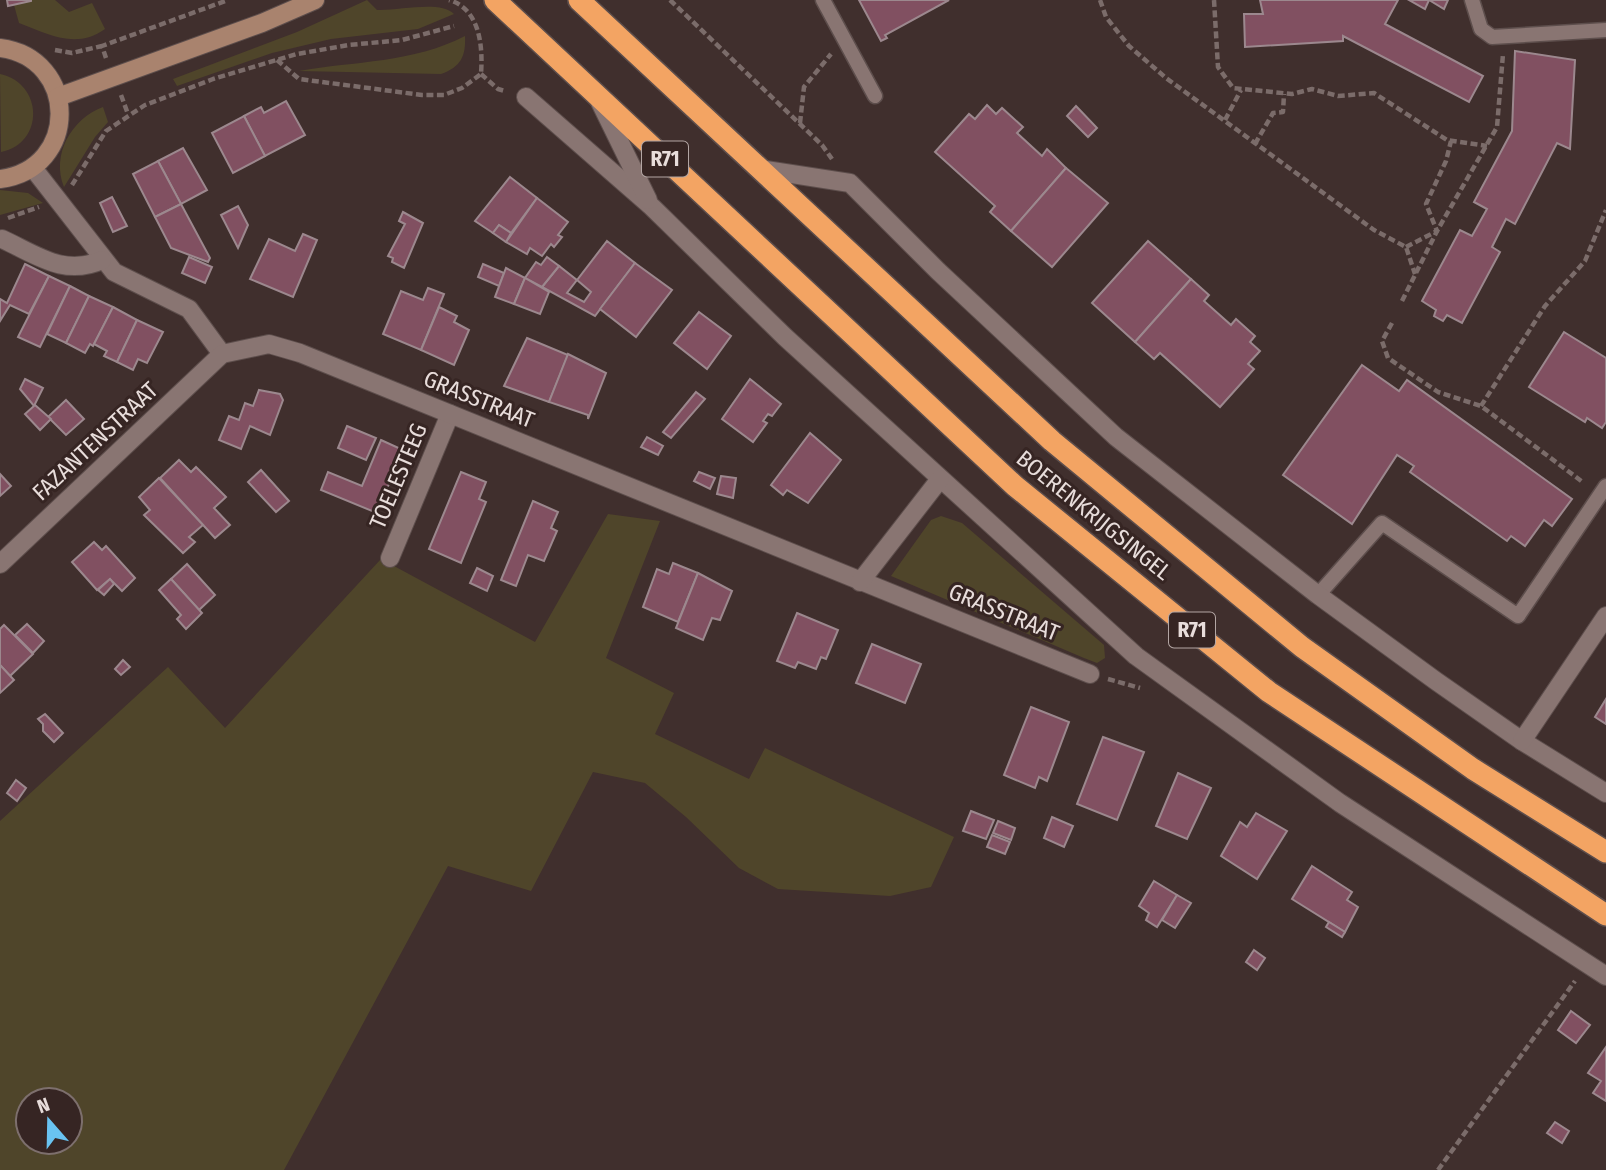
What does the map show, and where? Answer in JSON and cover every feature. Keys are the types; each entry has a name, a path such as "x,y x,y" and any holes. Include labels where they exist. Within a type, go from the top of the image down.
{"highway":[{"name":"BOERENKRIJGSINGEL","path":"495,0 1015,486 1269,692 1606,915"},
{"name":"BOERENKRIJGSINGEL","path":"579,0 1052,441 1292,639 1473,769 1606,852"}],"street":[{"path":"58,97 262,23 315,0"},
{"path":"0,48 32,59 44,71 58,97 61,109 57,135 49,152 33,168 0,179"},
{"name":"BOERENKRIJGSINGEL","path":"597,96 652,207"},
{"name":"BOERENKRIJGSINGEL","path":"526,97 652,207 785,337 1136,656 1340,803 1606,975"},
{"path":"33,168 114,272 189,309 222,354"},
{"path":"760,169 850,183 938,271 1116,437 1318,595 1522,741 1606,793"},
{"path":"2,239 64,267 84,268 102,260"},
{"name":"GRASSTRAAT","path":"222,354 262,345 287,348 1090,674"},
{"name":"FAZANTENSTRAAT","path":"0,564 222,354"},
{"name":"TOELESTEEG","path":"390,558 450,414"},
{"path":"860,582 940,479"},
{"path":"1522,741 1606,616"}],"lane":[{"path":"823,0 875,96"},
{"path":"1472,0 1481,29 1492,37 1606,30"},
{"path":"1318,595 1382,523 1518,616 1604,488"}],"path":[{"path":"449,0 460,3 471,14 482,44 481,74"},
{"path":"670,0 822,145 850,183"},
{"path":"1100,0 1105,17 1129,46 1166,78 1255,144 1374,230 1406,247 1415,274"},
{"path":"1214,0 1218,66 1233,88 1284,94 1312,89 1338,96 1374,93 1451,141 1487,146"},
{"path":"128,114 213,79 277,60 319,49 417,37 454,26"},
{"path":"799,124 804,87 844,38"},
{"path":"1402,301 1437,231 1497,127 1504,38"},
{"path":"277,60 299,79 422,96 444,95 463,88 481,74"},
{"path":"481,74 498,89 526,97"},
{"path":"1225,120 1241,90"},
{"path":"1255,144 1273,114 1283,112 1284,94"},
{"path":"1437,231 1426,204 1446,161 1451,141"},
{"path":"1480,406 1545,306 1585,261 1606,210"},
{"path":"1406,247 1437,231"},
{"path":"1392,323 1382,341 1388,358 1438,392 1480,406 1528,439 1575,479 1604,488"},
{"path":"1438,1170 1588,964"}],"shaded area":[{"path":"31,0 55,0 69,12 92,3 105,29 94,35 73,39 51,35 19,23 14,5"},
{"path":"367,0 377,10 429,7 448,10 454,14 418,29 331,39 272,53 177,86 173,79 297,32"},
{"path":"465,36 461,60 441,74 299,71 404,56 445,45"},
{"path":"0,74 14,80 24,89 31,100 33,113 31,126 25,137 15,146 1,152"},
{"path":"103,107 108,122 95,137 64,187 60,163 67,140 82,120"},
{"path":"0,190 28,193 43,203 0,215"},
{"path":"608,514 660,521 606,658 674,693 655,734 749,779 765,748 954,837 931,887 890,896 778,889 739,868 686,817 645,783 593,772 531,891 448,866 284,1170 0,1170 0,821 168,667 225,728 381,559 535,642"},
{"path":"941,516 962,523 1104,645 1105,658 1097,663 891,576 931,520"}],"building":[{"path":"7,0 31,0 31,1 8,6"},
{"path":"859,0 949,0 885,35 887,38 881,41"},
{"path":"1260,0 1398,0 1385,24 1483,76 1469,102 1343,36 1343,41 1245,47 1244,14 1263,14"},
{"path":"1409,0 1429,0 1425,9"},
{"path":"1429,0 1448,0 1444,9"},
{"path":"1515,51 1575,60 1570,149 1557,143 1515,224 1506,219 1492,247 1500,252 1462,323 1447,315 1443,321 1434,316 1436,310 1422,301 1460,230 1472,236 1487,209 1474,202 1512,131"},
{"path":"286,101 305,135 265,156 244,116 261,107 264,113"},
{"path":"987,105 996,114 1002,108 1023,127 1017,133 1042,156 1047,149 1066,168 1011,231 990,212 995,206 935,152 969,114 975,119"},
{"path":"1076,106 1097,128 1088,137 1067,116"},
{"path":"244,116 265,156 233,173 212,133"},
{"path":"183,148 207,190 181,204 158,161"},
{"path":"158,161 181,204 155,217 133,174"},
{"path":"1066,168 1108,203 1052,267 1011,231"},
{"path":"510,177 537,198 511,233 499,225 493,233 475,221"},
{"path":"112,197 127,226 113,232 100,203"},
{"path":"537,198 568,222 558,235 562,237 554,247 551,244 542,256 530,248 527,254 506,242"},
{"path":"181,204 210,258 208,262 171,248 155,217"},
{"path":"238,206 248,225 238,248 221,215"},
{"path":"403,212 423,223 404,268 392,262 393,258 388,256 405,224 399,221"},
{"path":"499,225 511,233 506,242 493,233"},
{"path":"303,234 317,240 293,297 250,279 269,239 295,251"},
{"path":"607,241 635,263 595,316 542,287 559,266 577,280","holes":["577,280 591,292 584,302 567,293"]},
{"path":"1148,241 1191,279 1135,342 1092,303"},
{"path":"189,257 212,267 205,283 182,273"},
{"path":"547,257 559,266 542,287 525,278 536,262 541,265"},
{"path":"635,263 672,290 636,337 600,309"},
{"path":"25,264 49,276 29,314 10,305 0,321 0,299 7,303"},
{"path":"483,264 504,273 499,286 478,277"},
{"path":"506,268 525,278 514,304 495,297"},
{"path":"49,276 70,286 40,347 18,337"},
{"path":"525,278 549,292 540,314 514,304"},
{"path":"1191,279 1209,295 1204,301 1231,325 1236,319 1255,336 1250,342 1260,351 1248,364 1254,369 1220,407 1160,353 1154,359 1135,342"},
{"path":"70,286 89,296 66,343 47,334"},
{"path":"428,288 444,294 421,350 383,334 401,291 423,300"},
{"path":"89,296 113,307 93,346 90,344 85,353 66,343"},
{"path":"113,307 137,320 117,362 104,356 107,351 94,344"},
{"path":"439,307 457,316 454,322 469,330 454,365 421,350"},
{"path":"699,312 731,336 707,369 674,343"},
{"path":"137,320 163,332 147,363 138,359 133,370 117,362"},
{"path":"1564,332 1606,358 1606,422 1602,428 1587,418 1585,422 1529,387"},
{"path":"527,338 568,355 549,402 504,386"},
{"path":"568,354 606,373 588,419 588,415 549,402"},
{"path":"1362,365 1399,391 1407,380 1572,499 1552,526 1544,520 1525,546 1511,536 1507,541 1410,472 1414,466 1397,455 1352,524 1283,475"},
{"path":"25,379 43,388 34,406 20,389"},
{"path":"750,379 781,404 772,416 768,414 763,421 767,423 753,442 722,419"},
{"path":"259,390 280,394 283,400 270,435 250,426 241,449 219,440 229,416 239,420 245,403 253,406"},
{"path":"696,392 705,399 671,438 663,432"},
{"path":"66,400 84,419 66,435 48,417"},
{"path":"35,405 51,419 40,430 25,414"},
{"path":"347,426 376,438 366,460 338,448"},
{"path":"810,433 841,460 808,503 787,490 783,495 771,485"},
{"path":"647,437 663,446 658,455 641,447"},
{"path":"381,440 403,450 377,513 321,490 328,472 362,486"},
{"path":"179,460 191,472 196,467 226,497 214,508 230,525 215,538 160,478"},
{"path":"261,470 289,501 276,512 248,482"},
{"path":"461,472 486,482 479,499 486,502 461,563 429,549"},
{"path":"699,472 715,478 710,489 694,481"},
{"path":"0,474 11,486 0,496"},
{"path":"721,476 736,478 733,498 717,494"},
{"path":"159,478 203,525 189,537 195,542 183,553 144,515 150,510 139,497"},
{"path":"533,501 558,512 551,528 557,531 544,561 528,555 516,586 501,580"},
{"path":"94,542 102,550 106,546 135,578 122,591 110,579 97,590 72,562"},
{"path":"673,563 698,573 678,622 643,607 657,569 669,574"},
{"path":"187,564 215,595 199,610 171,579"},
{"path":"477,568 493,576 487,591 470,583"},
{"path":"698,573 732,591 720,620 712,618 703,640 676,628"},
{"path":"110,579 114,584 104,595 98,590"},
{"path":"171,579 202,613 186,629 177,619 181,615 159,590"},
{"path":"797,613 838,630 826,659 821,657 816,669 798,662 795,668 777,661"},
{"path":"27,624 44,641 33,653 15,635"},
{"path":"4,625 33,654 10,676 0,665 0,629"},
{"path":"872,644 921,664 905,703 856,683"},
{"path":"123,660 130,667 121,675 115,669"},
{"path":"0,665 14,680 0,693"},
{"path":"1606,699 1606,724 1595,717"},
{"path":"1031,707 1069,722 1047,781 1039,777 1035,788 1004,775"},
{"path":"45,714 63,733 54,742 43,731 43,724 38,719"},
{"path":"1103,737 1144,752 1117,820 1077,804"},
{"path":"1178,773 1211,788 1187,839 1156,826"},
{"path":"16,780 26,788 17,801 7,793"},
{"path":"971,811 994,820 986,839 963,831"},
{"path":"1256,813 1287,831 1257,879 1221,856 1240,822 1247,827"},
{"path":"1052,817 1073,826 1064,847 1044,838"},
{"path":"998,821 1015,828 1011,840 993,833"},
{"path":"992,835 1010,842 1005,854 987,847"},
{"path":"1312,866 1352,892 1347,900 1358,907 1345,932 1292,899"},
{"path":"1154,881 1177,895 1157,927 1146,920 1149,913 1139,906"},
{"path":"1177,895 1191,903 1175,928 1162,920"},
{"path":"1329,922 1345,932 1342,937 1326,927"},
{"path":"1254,950 1265,958 1257,970 1246,962"},
{"path":"1571,1011 1590,1025 1576,1043 1558,1030"},
{"path":"1606,1047 1606,1101 1593,1093 1601,1081 1588,1073"},
{"path":"1555,1122 1569,1131 1562,1143 1547,1133"}]}
